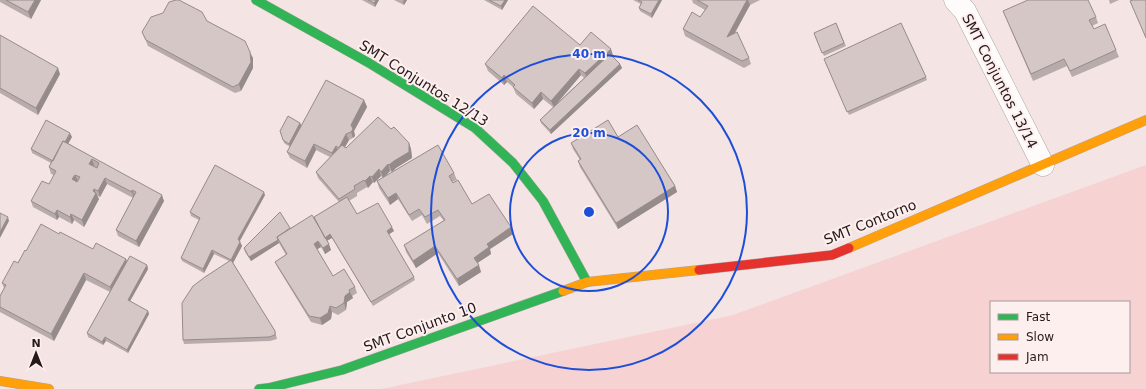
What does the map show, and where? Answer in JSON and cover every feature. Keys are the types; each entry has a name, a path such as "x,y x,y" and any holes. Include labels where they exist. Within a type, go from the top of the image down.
{"street":[{"name":"SMT Conjuntos 12/13","path":"256,0 369,63 475,128 513,163 543,201 587,282"},
{"name":"SMT Conjuntos 13/14","path":"954,0 965,11 1043,165"},
{"name":"SMT Contorno","path":"587,282 832,255 1146,120"},
{"name":"SMT Conjunto 10","path":"259,389 342,370 587,282"},
{"path":"0,381 49,389"}],"shaded area":[{"path":"1146,165 1146,389 381,389 733,315"}],"building":[{"path":"6,0 35,0 28,12"},
{"path":"179,0 202,12 207,21 245,41 250,52 251,62 239,84 233,87 146,40 142,32 151,17 163,13 169,2"},
{"path":"368,0 376,0 374,3"},
{"path":"489,0 505,0 501,6"},
{"path":"638,0 659,0 651,14 639,8 642,2"},
{"path":"697,0 747,0 727,37 737,32 749,58 742,61 683,29 692,12 700,17 708,6"},
{"path":"1028,0 1088,0 1096,17 1089,20 1094,29 1105,24 1116,50 1070,71 1064,59 1031,74 1003,11"},
{"path":"1146,0 1146,38 1130,1"},
{"path":"533,6 580,45 591,32 611,49 585,73 579,69 551,101 541,92 532,103 513,87 515,85 504,75 502,78 485,64"},
{"path":"836,23 844,43 822,53 814,33"},
{"path":"901,23 926,77 847,112 824,59"},
{"path":"0,35 58,68 36,108 0,88"},
{"path":"610,54 620,64 550,130 540,120"},
{"path":"326,80 364,100 351,125 353,129 351,132 346,134 339,148 336,146 332,153 314,144 305,161 287,152"},
{"path":"288,116 300,123 289,144 283,140 280,131"},
{"path":"378,117 391,129 394,127 409,143 409,152 389,165 388,164 381,172 379,169 372,177 370,176 365,181 364,180 354,186 355,189 339,199 316,172 342,145 346,148"},
{"path":"46,120 70,133 65,142 63,141 53,161 31,149"},
{"path":"608,120 618,137 637,125 675,186 616,223 578,161 581,159 571,143"},
{"path":"63,141 162,195 136,241 116,230 136,192 132,190 132,192 105,178 98,191 94,189 93,191 96,193 82,220 71,214 70,217 57,210 55,214 31,201 42,181 49,184 56,171 49,167","holes":["92,159 99,163 97,168 89,164","75,175 80,177 77,182 72,179"]},
{"path":"438,145 454,173 449,176 453,183 458,180 472,204 489,194 511,227 487,244 489,247 474,258 479,265 457,279 435,246 413,261 404,245 445,220 438,210 425,217 419,209 409,215 396,193 388,198 377,181"},
{"path":"215,165 264,192 238,239 240,242 231,260 212,250 203,269 181,258 200,218 190,212"},
{"path":"347,197 357,214 378,203 392,227 387,231 414,277 371,302 330,234 325,238 314,217"},
{"path":"280,212 290,228 277,237 278,240 249,257 244,248"},
{"path":"0,213 8,217 0,232"},
{"path":"312,215 329,244 323,248 318,241 314,244 333,276 344,269 355,287 349,290 350,292 345,296 344,303 336,308 330,306 328,313 320,318 309,316 275,262 287,254 277,237"},
{"path":"41,224 59,234 60,232 93,249 96,243 126,259 110,287 84,273 51,334 0,307 0,296 6,285 2,283 14,261 18,263 25,250 26,251"},
{"path":"130,256 147,265 128,300 148,311 127,350 105,337 102,342 87,333"},
{"path":"231,260 275,331 275,335 269,337 183,340 182,303 193,286"}],"traffic: fast":[{"path":"256,0 369,63 475,128 513,163 543,201 587,282"},
{"path":"259,389 342,370 563,291"}],"traffic: slow":[{"path":"849,248 1146,120"},
{"path":"563,291 587,282 699,270"},
{"path":"0,381 49,389"}],"traffic: jam":[{"path":"699,270 832,255 849,248"}]}
